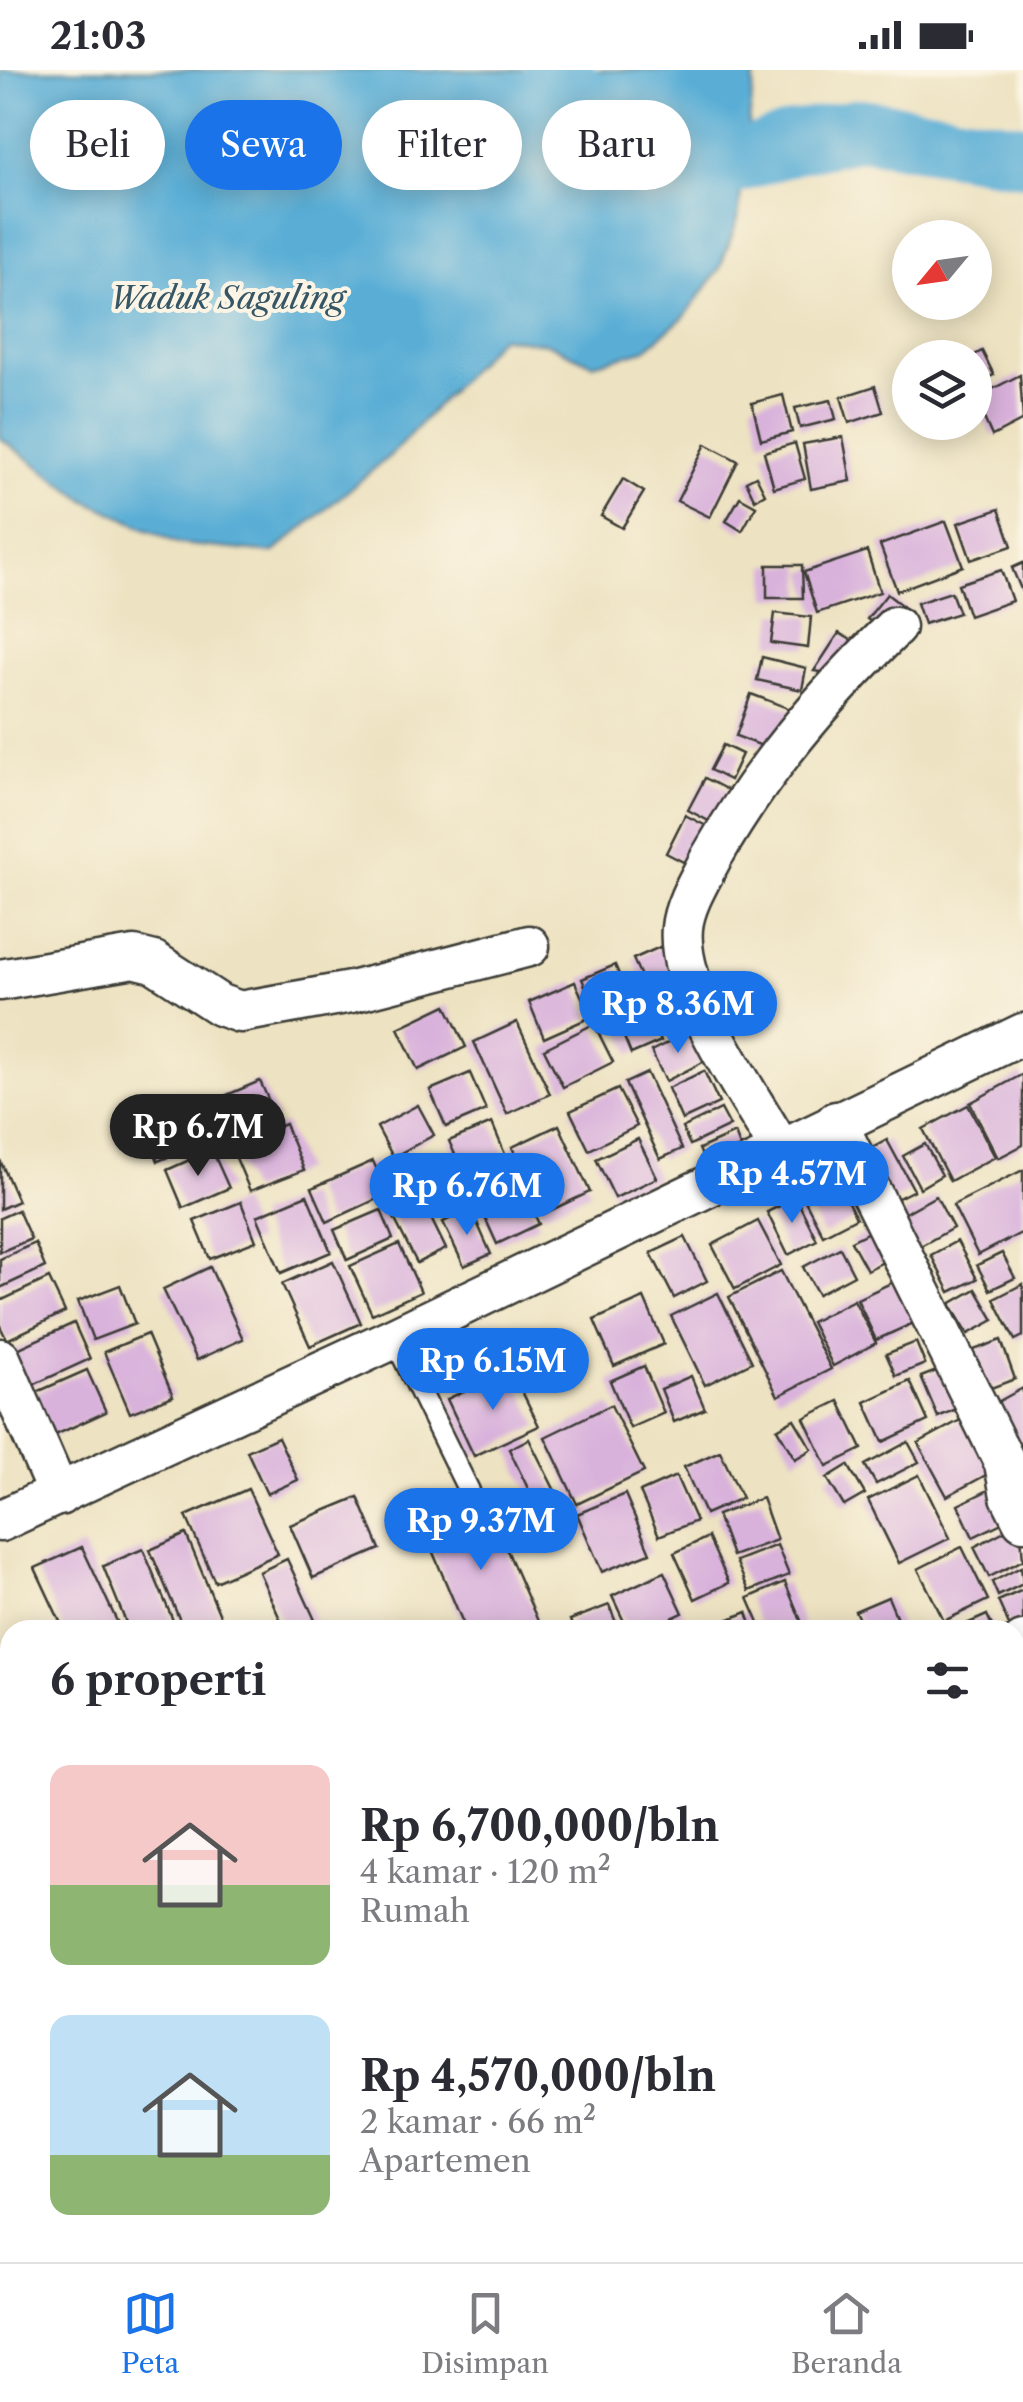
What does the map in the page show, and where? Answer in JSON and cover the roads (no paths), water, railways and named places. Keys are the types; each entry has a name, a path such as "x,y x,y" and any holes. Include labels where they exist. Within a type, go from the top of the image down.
{"street":[{"path":"780,1149 693,992 682,928 702,876 769,766 828,693 896,628"},
{"path":"0,980 134,956 154,962 220,1006 240,1012 351,992 529,946"},
{"path":"0,1520 394,1338 1023,1034"},
{"path":"836,1122 1005,1463 1010,1496 1023,1520"},
{"path":"0,1359 59,1495"}],"lane":[{"path":"394,1338 469,1491"}],"water":[{"name":"Waduk Saguling","path":"0,70 755,70 738,219 719,270 684,317 644,350 593,364 549,344 500,337 393,453 273,553 179,544 85,500 0,438"}],"waterway":[{"path":"554,70 653,173 694,177 797,142 861,129 1023,155"}]}
